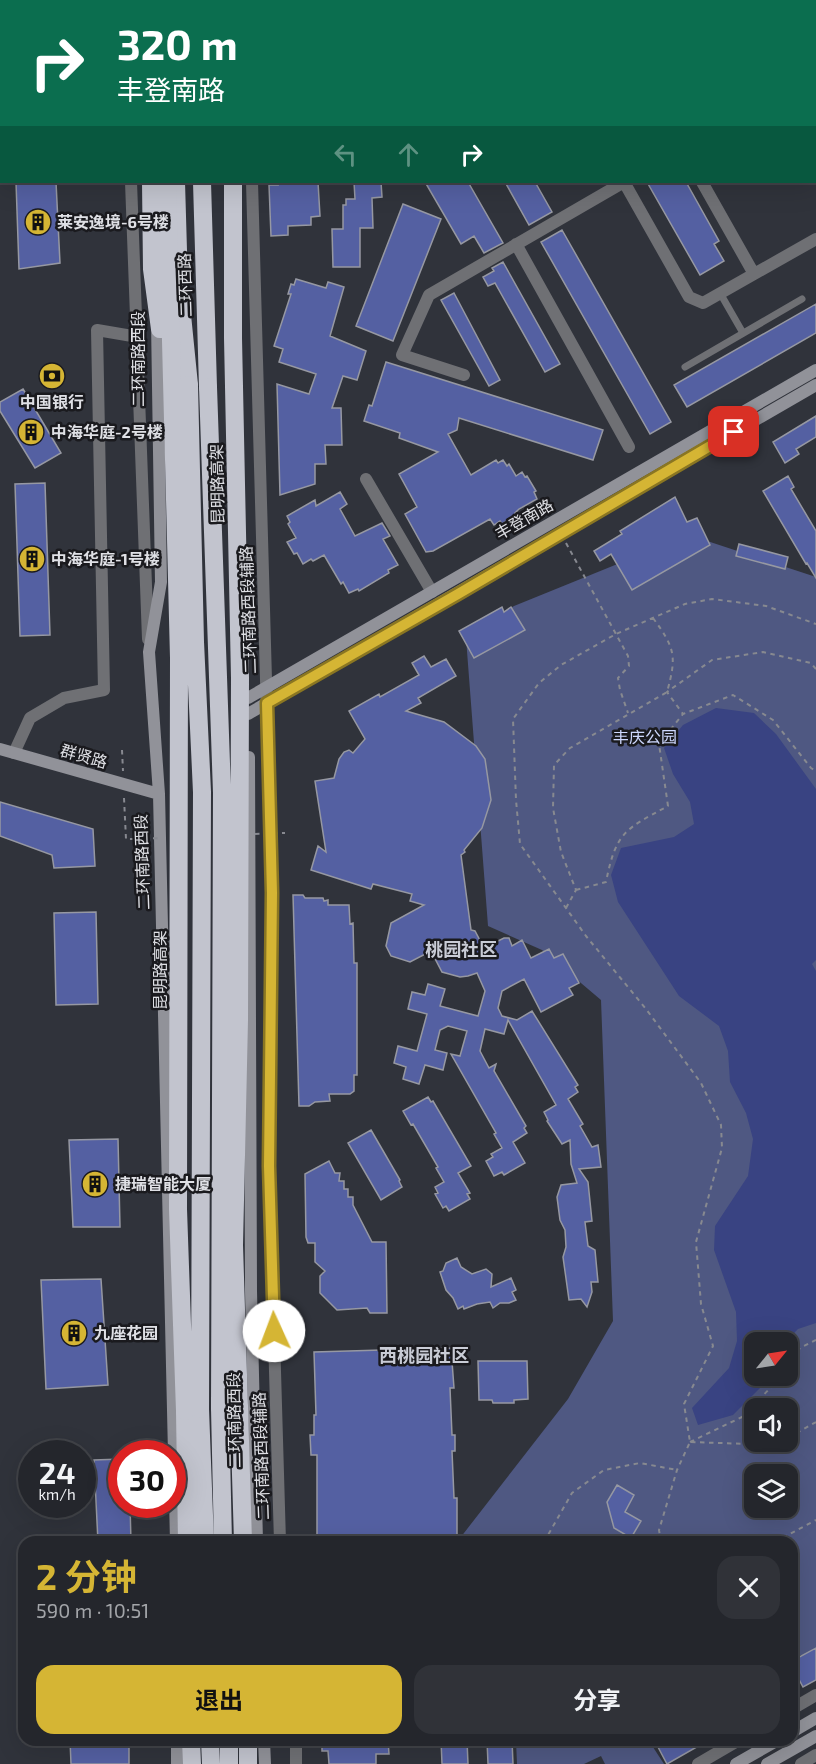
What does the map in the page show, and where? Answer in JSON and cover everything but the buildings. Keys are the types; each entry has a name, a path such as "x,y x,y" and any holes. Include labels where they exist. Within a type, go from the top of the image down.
{"highway":[{"path":"152,183 152,269 172,422"},
{"name":"昆明路高架","path":"167,183 179,669 178,1209 187,1536"},
{"name":"二环西路","path":"176,183 179,285 189,385"},
{"name":"二环西路","path":"202,183 208,387"},
{"name":"昆明路高架","path":"232,183 240,678 239,1020 234,1245 243,1536"},
{"name":"二环南路西段","path":"189,385 195,642 202,792 200,1409 205,1536"},
{"name":"二环南路西段","path":"208,387 222,793 219,1408 223,1536"},
{"path":"191,1746 192,1764"},
{"path":"210,1746 211,1764"},
{"path":"229,1746 230,1764"},
{"path":"248,1746 248,1764"}],"main road":[{"name":"二环南路西段","path":"152,183 161,582 149,652 159,794 176,1536"},
{"name":"二环南路西段","path":"232,183 248,698 251,1324 257,1536"},
{"name":"丰登南路","path":"248,698 816,370"},
{"name":"丰登南路","path":"248,714 816,385"},
{"name":"群贤路","path":"0,749 159,794"},
{"path":"798,1728 816,1718"},
{"path":"767,1764 816,1736"},
{"path":"177,1746 177,1764"},
{"path":"264,1746 265,1764"},
{"path":"736,1764 768,1746"}],"street":[{"path":"131,183 149,652"},
{"name":"二环南路西段辅路","path":"252,183 272,893 269,1166 280,1536"},
{"path":"464,375 402,355 429,295 622,183"},
{"path":"625,183 689,297 703,303 816,238"},
{"path":"703,183 754,274"},
{"path":"516,244 629,447"},
{"path":"14,753 30,718 64,698 104,690 97,330 138,336"},
{"path":"366,478 432,592"},
{"path":"798,1706 816,1695"},
{"path":"296,1746 296,1764"},
{"path":"698,1764 729,1746"},
{"path":"801,1764 816,1755"}],"lane":[{"path":"720,292 743,333"},
{"path":"685,367 802,299"}],"path":[{"path":"560,532 628,656 629,666 618,678 628,713"},
{"path":"660,1536 659,1530 677,1470 690,1442 684,1404 713,1346 701,1304 696,1242 722,1148 721,1125 701,1083 566,908 520,844 513,719 539,683 561,665 616,634 685,604 712,599 766,606 816,624"},
{"path":"653,618 670,640 674,668 667,692"},
{"path":"576,890 561,852 553,808 554,765 570,748 667,692 712,660 763,652 811,663 816,669"},
{"path":"667,692 683,714"},
{"path":"566,908 576,890 606,882 611,858 618,842 630,826 668,806 659,744 683,714 734,695 773,720 811,768 816,771"},
{"path":"798,1351 816,1340"},
{"path":"690,1442 741,1417 772,1386"},
{"path":"798,1432 816,1422"},
{"path":"690,1442 744,1444"},
{"path":"547,1536 572,1493 604,1470 640,1463 677,1470"},
{"path":"786,1536 816,1520"}],"green space":[{"name":"丰庆公园","path":"689,535 816,577 816,1658 798,1656 798,1536 462,1536 568,1399 613,1321 601,1000 542,950 488,926 466,638 514,606"},
{"path":"516,1746 652,1746 664,1764 605,1764 601,1756 584,1764 517,1764"}],"shaded area":[{"path":"716,708 754,713 776,734 816,789 816,960 812,964 816,971 816,1323 795,1332 744,1332 744,1386 762,1386 750,1398 744,1398 744,1404 733,1415 698,1425 692,1408 729,1368 737,1341 736,1312 714,1250 715,1226 748,1176 753,1139 746,1113 730,1082 728,1051 719,1026 679,996 618,902 611,875 621,848 674,837 694,824 690,802 673,774 664,748 683,725"}],"place":[{"name":"莱安逸境-6号楼","path":"38,222"},
{"name":"中国银行","path":"52,376"},
{"name":"中海华庭-2号楼","path":"31,432"},
{"name":"中海华庭-1号楼","path":"32,559"},
{"name":"捷瑞智能大厦","path":"95,1184"},
{"name":"九座花园","path":"74,1333"}],"district":[{"name":"桃园社区","path":"461,950"},
{"name":"西桃园社区","path":"424,1356"}],"route":[{"path":"274,1331 269,1166 272,893 267,703 734,432"}]}
